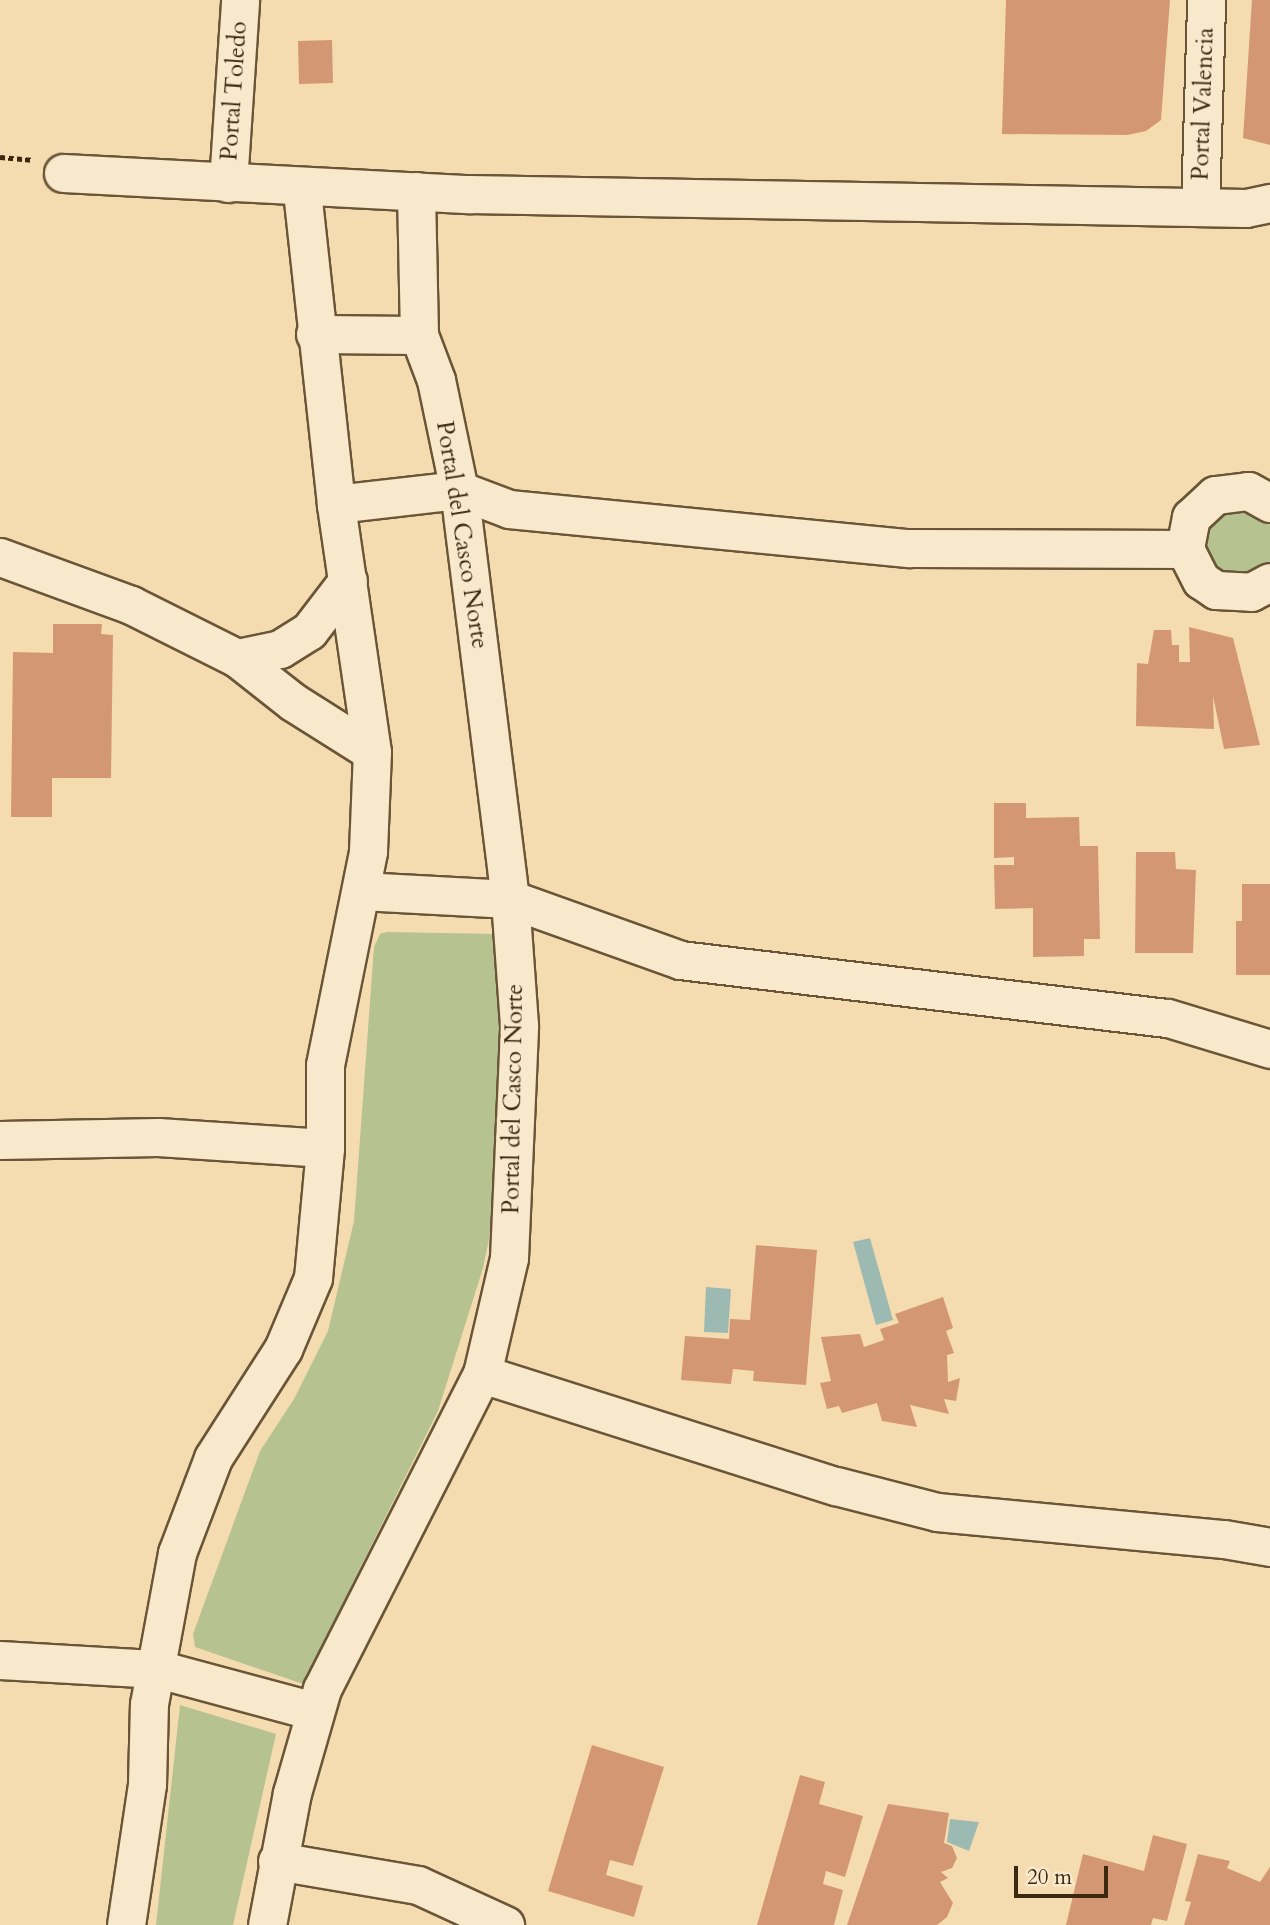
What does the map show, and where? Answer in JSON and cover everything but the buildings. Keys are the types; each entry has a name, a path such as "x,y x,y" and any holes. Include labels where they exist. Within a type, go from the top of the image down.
{"street":[{"name":"Portal Toledo","path":"228,183 240,0"},
{"name":"Portal Valencia","path":"1200,207 1206,0"},
{"path":"63,173 302,189 1262,209"},
{"path":"126,1925 147,1784 149,1704 158,1669 177,1553 191,1507 213,1458 283,1349 313,1278 325,1147 325,1065 368,851 372,752 336,504 315,334 302,189"},
{"name":"Portal del Casco Norte","path":"267,1925 277,1861 314,1711 420,1489 482,1374 509,1258 519,1025 510,899 459,490 436,380 419,335 416,191"},
{"path":"315,334 419,335"},
{"path":"336,504 459,490 509,509 910,548 1185,548"},
{"path":"1270,503 1248,491 1215,495 1192,517 1185,548 1201,580 1216,590 1251,592 1270,582"},
{"path":"0,557 131,605 237,658 293,702 372,752"},
{"path":"237,658 280,649 309,631 348,580"},
{"path":"360,891 510,899 680,960 1168,1018 1270,1049"},
{"path":"0,1140 158,1136 325,1147"},
{"path":"482,1374 822,1482 937,1512 1224,1539 1270,1547"},
{"path":"0,1660 158,1669 314,1711"},
{"path":"277,1861 418,1885 505,1925"}],"green space":[{"path":"1228,505 1252,506 1270,519 1270,566 1250,580 1226,579 1207,564 1200,541 1208,518"},
{"path":"380,934 497,934 505,1055 501,1181 483,1268 438,1411 320,1649 315,1677 303,1684 195,1647 193,1634 260,1451 294,1399 328,1331 354,1221 374,947"},
{"path":"180,1705 276,1734 233,1925 156,1925"}],"water":[{"path":"870,1238 893,1320 876,1325 853,1242"},
{"path":"706,1287 731,1289 728,1333 704,1332"},
{"path":"950,1819 979,1822 969,1851 947,1842"}]}
